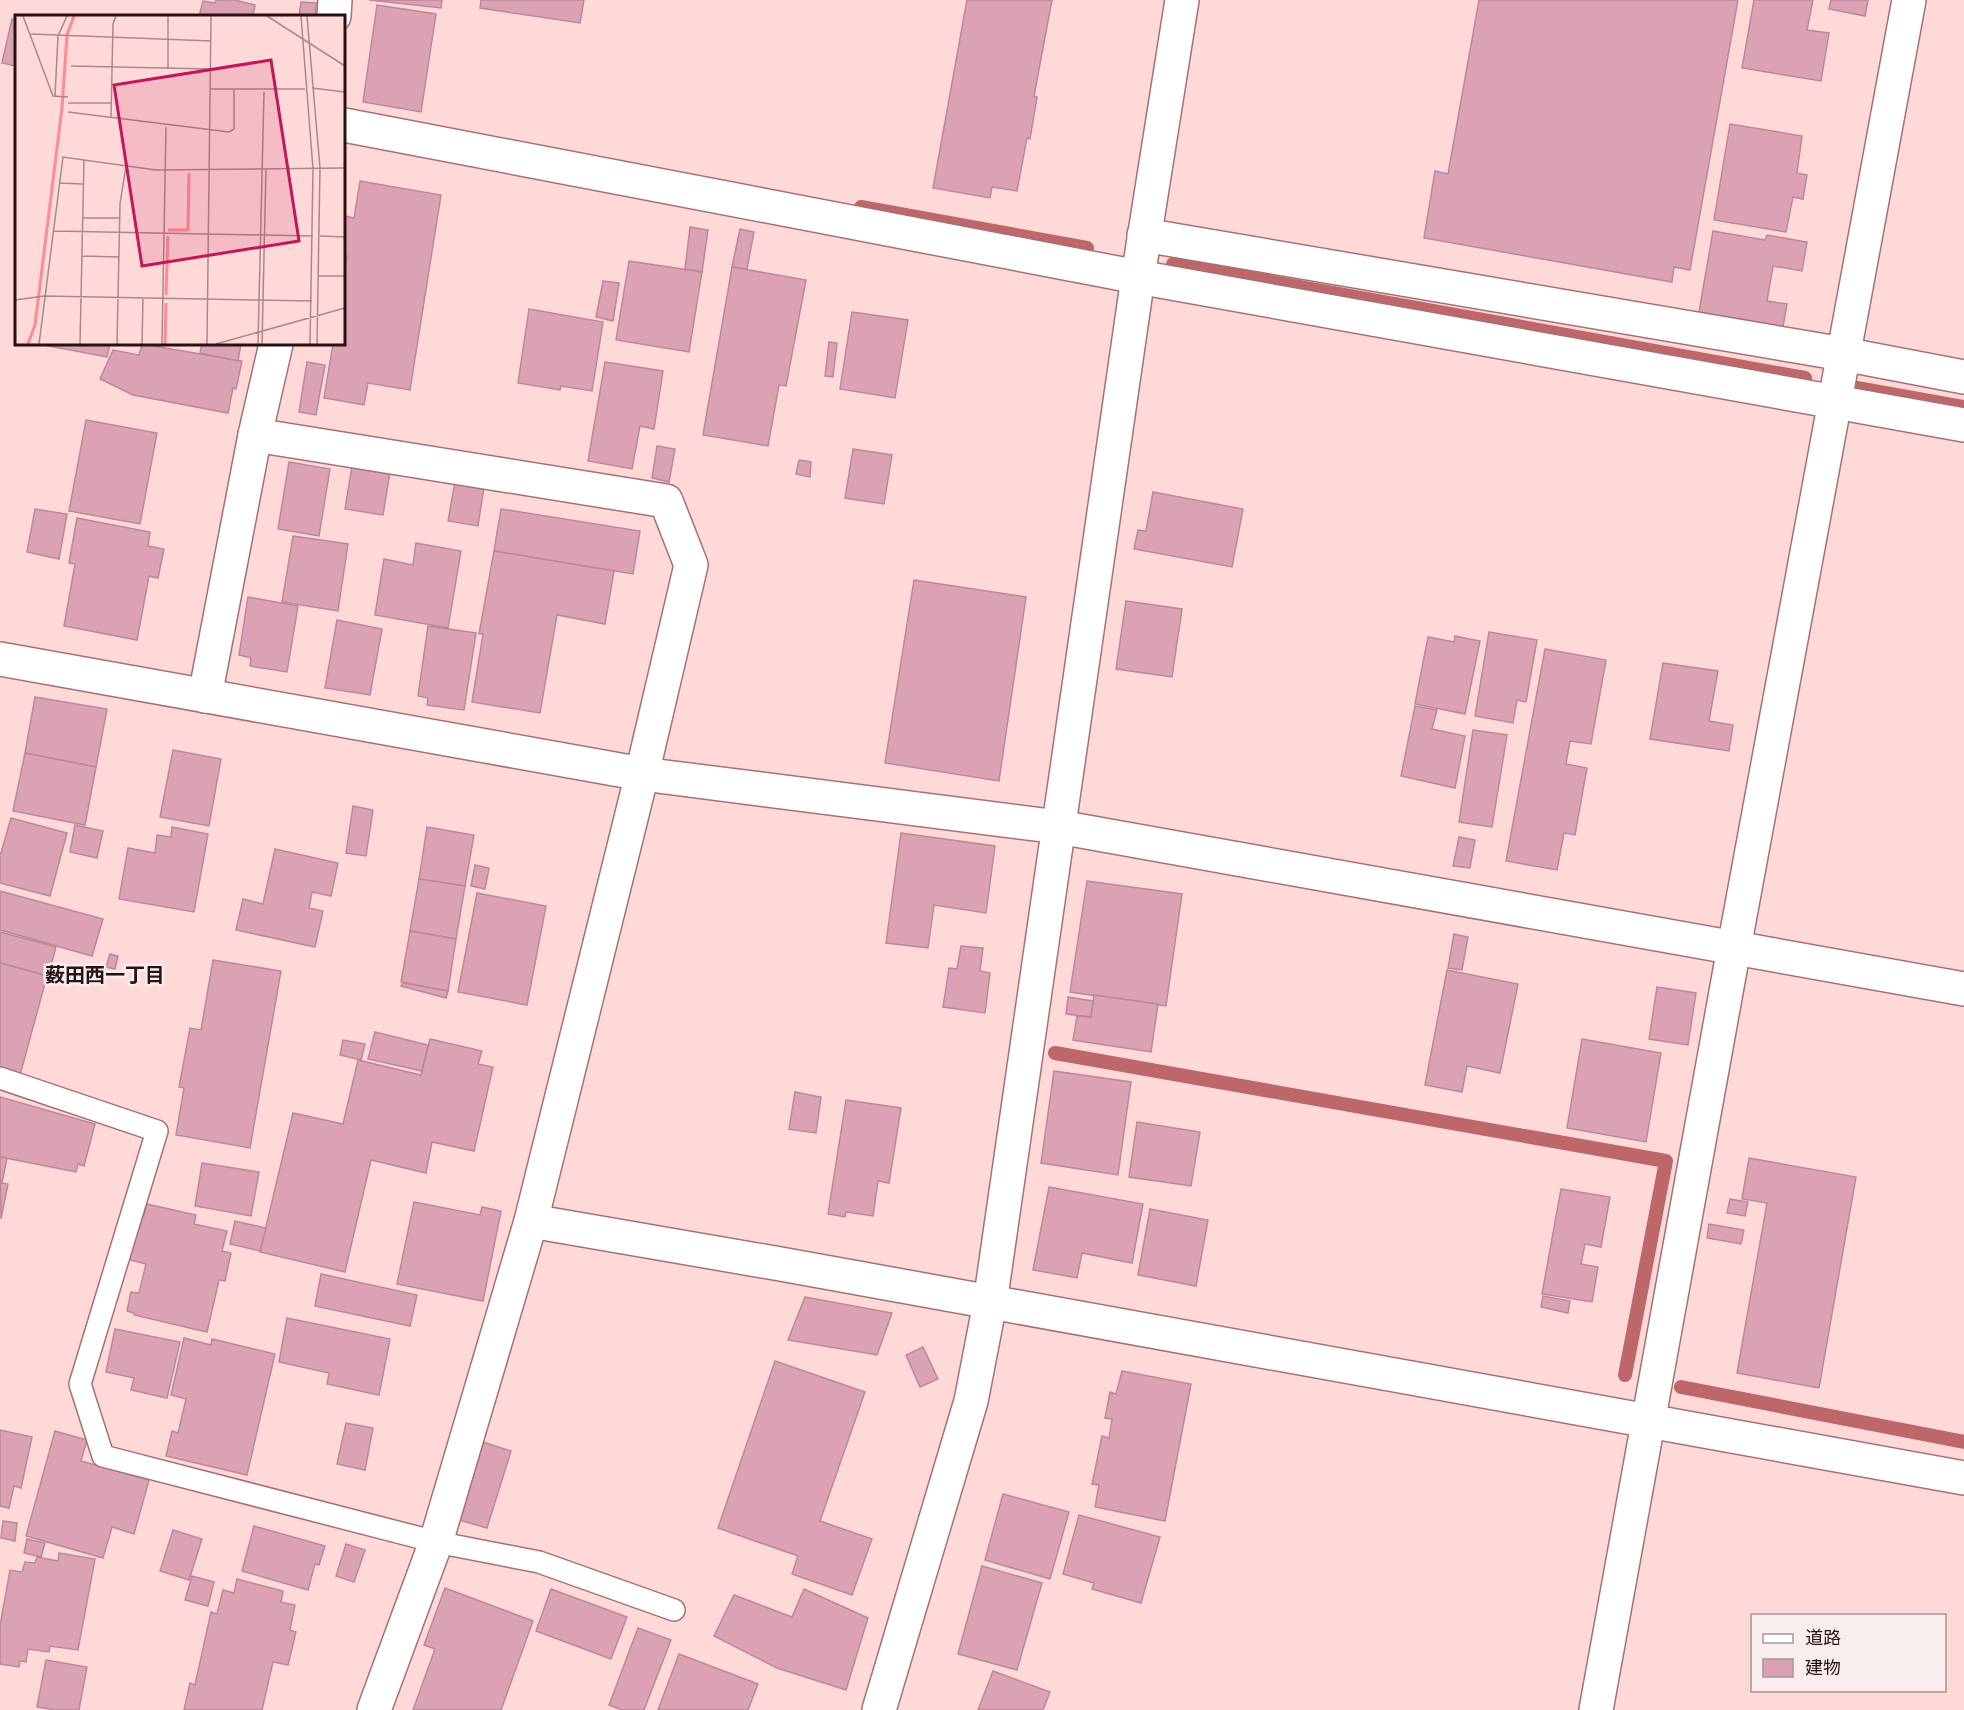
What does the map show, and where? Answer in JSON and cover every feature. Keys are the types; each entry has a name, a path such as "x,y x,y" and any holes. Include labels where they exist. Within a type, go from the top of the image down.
{"street":[{"path":"334,15 335,0"},
{"path":"879,1710 971,1401 990,1303 1144,235 1182,0"},
{"path":"1596,1710 1909,0"},
{"path":"345,125 1138,277 1964,425"},
{"path":"1144,235 1843,354 1964,377"},
{"path":"205,696 255,435 276,345"},
{"path":"255,435 666,501 691,566 531,1221 436,1542 374,1710"},
{"path":"0,659 642,774 1059,827 1964,989"},
{"path":"531,1221 786,1264 990,1303 1964,1478"}],"lane":[{"path":"0,1078 157,1131 80,1384 103,1456 436,1542 539,1562 674,1610"}],"building":[{"path":"216,0 235,0 255,5 253,15 199,15 203,1 215,3"},
{"path":"369,0 442,0 441,8"},
{"path":"481,0 584,0 580,23 480,8"},
{"path":"967,0 1052,0 1034,96 1037,97 1030,139 1027,138 1017,191 992,187 990,198 933,188"},
{"path":"1479,0 1738,0 1690,270 1674,267 1672,282 1424,238 1435,171 1448,174"},
{"path":"1754,0 1813,0 1807,30 1829,33 1821,81 1742,68"},
{"path":"1831,0 1868,0 1865,16 1829,9"},
{"path":"301,2 316,3 315,15 299,15"},
{"path":"377,5 436,14 421,112 363,102"},
{"path":"12,19 15,20 15,66 2,63"},
{"path":"1730,124 1802,136 1797,173 1807,175 1803,199 1793,197 1786,232 1714,220"},
{"path":"360,181 441,195 410,390 368,383 364,405 324,398 333,345 345,345 347,256 345,255 345,216 354,218"},
{"path":"690,227 708,230 702,272 685,269"},
{"path":"740,229 754,232 747,269 732,267"},
{"path":"1713,231 1765,240 1767,235 1807,242 1802,271 1773,266 1767,301 1787,304 1783,327 1699,312"},
{"path":"629,261 702,272 689,352 616,340"},
{"path":"732,267 806,280 786,386 779,385 768,446 703,435"},
{"path":"603,281 619,283 613,321 596,317"},
{"path":"529,309 603,322 592,391 561,386 560,390 518,383"},
{"path":"852,312 908,320 895,398 840,389"},
{"path":"829,342 837,343 833,377 825,376"},
{"path":"43,345 110,345 107,357"},
{"path":"142,345 148,345 242,361 228,413 133,395 100,379 113,350 139,355"},
{"path":"202,345 241,345 238,361 200,353"},
{"path":"307,362 325,365 316,415 299,412"},
{"path":"605,362 663,371 654,429 640,426 632,469 588,461"},
{"path":"86,420 157,433 140,524 69,511"},
{"path":"657,446 675,449 669,482 652,478"},
{"path":"853,449 892,455 884,504 845,498"},
{"path":"353,460 391,466 383,515 345,509"},
{"path":"799,460 811,462 810,477 796,474"},
{"path":"289,462 330,469 319,536 278,529"},
{"path":"455,482 484,487 478,526 448,521"},
{"path":"1153,492 1243,509 1232,567 1134,549 1138,530 1146,531"},
{"path":"35,509 67,514 59,559 27,552"},
{"path":"501,509 640,531 633,574 494,551"},
{"path":"77,518 150,532 148,546 164,549 158,578 149,576 137,640 64,626 75,564 69,563"},
{"path":"293,536 348,544 338,611 282,602"},
{"path":"416,543 461,551 448,628 375,615 384,559 413,565"},
{"path":"494,551 614,571 605,624 557,615 540,713 472,702 483,634 479,634"},
{"path":"914,580 1026,597 999,781 885,763"},
{"path":"248,597 298,606 287,672 250,666 251,658 239,655"},
{"path":"1126,601 1182,609 1172,677 1116,669"},
{"path":"337,620 382,629 370,695 325,688"},
{"path":"428,626 476,633 464,710 427,705 428,698 418,696"},
{"path":"1489,632 1537,640 1526,702 1517,700 1513,723 1475,716"},
{"path":"1455,636 1480,641 1465,714 1415,704 1428,637 1454,642"},
{"path":"1545,649 1606,660 1591,744 1570,741 1566,764 1587,768 1575,835 1564,833 1557,870 1506,861"},
{"path":"1663,663 1718,671 1709,721 1733,725 1729,751 1650,739"},
{"path":"35,697 107,709 96,767 25,753"},
{"path":"1415,706 1437,710 1432,729 1465,736 1455,788 1401,776"},
{"path":"1473,730 1507,735 1492,827 1459,822"},
{"path":"173,750 221,759 209,826 160,817"},
{"path":"25,753 96,767 85,825 13,811"},
{"path":"353,806 373,810 366,856 346,853"},
{"path":"11,818 67,833 50,896 0,883 0,853"},
{"path":"75,825 103,831 97,858 70,852"},
{"path":"172,827 208,834 194,912 119,899 128,848 155,853 157,835 171,837"},
{"path":"427,827 474,835 465,886 419,879"},
{"path":"901,833 995,846 986,913 934,905 928,948 886,943"},
{"path":"1459,837 1475,840 1470,868 1453,866"},
{"path":"275,849 338,863 331,896 312,892 309,908 323,911 315,947 236,930 243,899 263,904"},
{"path":"475,865 489,868 485,889 471,886"},
{"path":"419,879 465,886 456,939 410,931"},
{"path":"1087,881 1182,894 1166,1006 1070,992"},
{"path":"0,891 103,919 92,956 0,930"},
{"path":"477,893 546,906 527,1005 458,992"},
{"path":"410,931 456,939 448,991 401,982"},
{"path":"0,932 56,947 48,976 0,963"},
{"path":"1454,934 1468,937 1462,970 1448,968"},
{"path":"961,946 983,948 980,971 990,973 985,1013 943,1007 949,968 957,969"},
{"path":"110,954 118,956 115,969 106,967"},
{"path":"213,960 281,971 250,1148 176,1135 184,1088 179,1087 190,1028 201,1030"},
{"path":"0,963 47,976 20,1075 0,1070"},
{"path":"1447,970 1518,984 1500,1073 1467,1066 1462,1092 1425,1085"},
{"path":"403,983 448,991 446,998 401,986"},
{"path":"1657,987 1696,993 1688,1045 1649,1039"},
{"path":"1094,995 1158,1004 1151,1052 1073,1040 1077,1016 1091,1017"},
{"path":"1068,997 1093,1001 1091,1017 1066,1014"},
{"path":"375,1032 428,1045 422,1071 368,1059"},
{"path":"430,1039 482,1051 478,1064 493,1067 474,1151 432,1142 426,1173 371,1160 345,1272 260,1252 293,1113 343,1124 358,1060 421,1075"},
{"path":"1582,1039 1661,1053 1646,1142 1567,1128"},
{"path":"343,1040 365,1044 361,1060 340,1055"},
{"path":"1054,1071 1131,1082 1118,1175 1041,1163"},
{"path":"795,1092 821,1097 816,1133 789,1129"},
{"path":"0,1097 95,1124 84,1166 78,1164 76,1172 0,1157"},
{"path":"846,1100 901,1108 889,1183 878,1181 873,1216 846,1212 845,1217 828,1214"},
{"path":"1137,1122 1200,1132 1191,1186 1129,1177"},
{"path":"0,1157 7,1158 2,1183 8,1184 1,1219"},
{"path":"1749,1158 1856,1177 1819,1388 1737,1373 1767,1203 1742,1199"},
{"path":"202,1163 259,1172 251,1216 195,1206"},
{"path":"1049,1187 1143,1204 1132,1263 1082,1253 1077,1278 1033,1270"},
{"path":"1561,1189 1610,1197 1601,1247 1585,1244 1581,1264 1598,1267 1592,1302 1542,1294"},
{"path":"1730,1199 1748,1202 1745,1216 1727,1213"},
{"path":"414,1202 480,1215 482,1207 501,1211 483,1301 397,1284"},
{"path":"147,1204 196,1215 194,1224 227,1231 222,1251 231,1253 225,1281 219,1280 207,1332 134,1315 127,1311 131,1292 139,1293 146,1264 126,1259 136,1214 144,1216"},
{"path":"1150,1209 1208,1220 1196,1286 1138,1275"},
{"path":"235,1221 266,1228 260,1251 230,1244"},
{"path":"1709,1224 1744,1230 1741,1244 1707,1238"},
{"path":"321,1274 417,1295 410,1326 315,1306"},
{"path":"1543,1296 1570,1301 1568,1313 1541,1307"},
{"path":"805,1297 892,1313 877,1355 788,1340"},
{"path":"287,1318 390,1339 379,1395 327,1384 329,1373 279,1362"},
{"path":"115,1329 180,1342 167,1398 131,1390 134,1378 106,1372"},
{"path":"184,1338 211,1345 212,1339 275,1354 247,1475 166,1456 172,1431 178,1433 186,1399 171,1395"},
{"path":"923,1347 938,1379 920,1387 906,1355"},
{"path":"775,1361 865,1392 820,1521 872,1539 852,1595 792,1574 798,1556 718,1528"},
{"path":"1122,1371 1191,1384 1165,1521 1095,1507 1099,1485 1092,1484 1102,1436 1109,1438 1112,1419 1105,1418 1110,1392 1116,1394"},
{"path":"346,1423 373,1428 365,1470 337,1464"},
{"path":"0,1430 32,1437 21,1488 14,1486 9,1508 0,1506"},
{"path":"55,1431 87,1440 81,1461 149,1480 134,1534 112,1527 103,1558 26,1536"},
{"path":"483,1442 511,1451 487,1528 459,1520"},
{"path":"1003,1494 1069,1512 1050,1579 985,1560"},
{"path":"1079,1515 1160,1537 1141,1603 1092,1589 1094,1583 1063,1574"},
{"path":"3,1521 17,1523 15,1541 1,1538"},
{"path":"254,1526 325,1546 319,1565 315,1564 308,1590 242,1571"},
{"path":"173,1530 202,1539 189,1580 160,1571"},
{"path":"27,1539 45,1543 41,1557 24,1553"},
{"path":"346,1544 365,1550 354,1582 336,1576"},
{"path":"59,1553 95,1559 78,1650 50,1646 49,1652 28,1649 26,1662 20,1661 19,1667 0,1664 0,1626 10,1570 22,1572 25,1562 35,1563 37,1557 58,1561"},
{"path":"982,1566 1042,1583 1017,1670 958,1654"},
{"path":"192,1576 214,1582 208,1606 185,1600"},
{"path":"237,1579 283,1591 281,1602 295,1605 290,1630 296,1632 288,1665 273,1662 262,1710 184,1710 190,1683 195,1685 211,1612 217,1614 223,1590 234,1593"},
{"path":"445,1588 533,1621 501,1710 413,1710 435,1649 424,1645"},
{"path":"551,1589 627,1617 611,1659 536,1631"},
{"path":"804,1589 868,1618 846,1690 777,1668 714,1636 734,1595 792,1617"},
{"path":"638,1628 671,1640 644,1710 622,1710 609,1705"},
{"path":"679,1654 758,1684 748,1710 658,1710"},
{"path":"46,1660 87,1667 79,1710 37,1707"},
{"path":"993,1671 1050,1692 1043,1710 978,1710"}],"waterway":[{"path":"861,207 1087,248"},
{"path":"1173,264 1805,378"},
{"path":"1857,388 1964,407"},
{"path":"1055,1053 1666,1161 1625,1375"},
{"path":"1681,1387 1964,1442"}],"district":[{"name":"薮田西一丁目","path":"105,975"}]}
